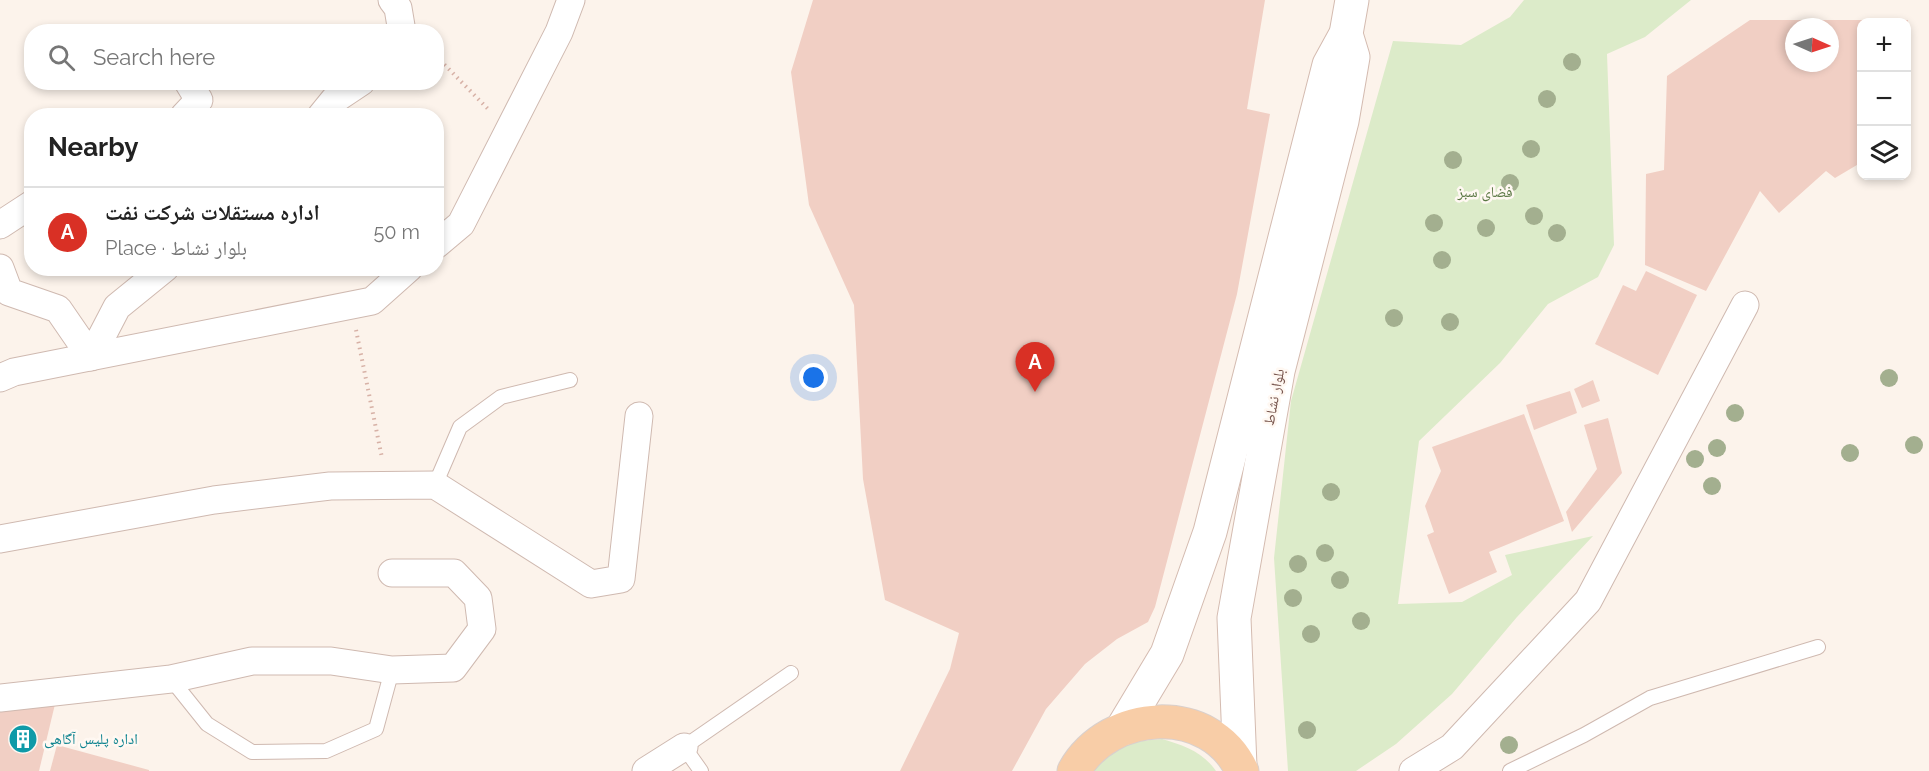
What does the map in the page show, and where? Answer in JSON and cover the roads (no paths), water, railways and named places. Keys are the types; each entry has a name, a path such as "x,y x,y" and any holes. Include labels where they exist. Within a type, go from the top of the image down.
{"main road":[{"name":"بلوار نشاط","path":"1122,729 1167,654 1210,532 1329,65 1346,34 1352,0"},
{"name":"بلوار نشاط","path":"1241,769 1234,618 1278,371 1342,121 1353,57 1346,34"},
{"path":"1074,771 1095,744 1122,729 1147,721 1172,721 1209,735 1226,749 1241,769"}],"street":[{"path":"392,0 398,8 401,24"},
{"path":"444,238 461,224 559,32 571,0"},
{"path":"192,108 199,100 193,90"},
{"path":"328,108 334,100 349,90"},
{"path":"0,225 24,209"},
{"path":"0,268 9,292 58,309 91,357"},
{"path":"91,357 117,307 155,276"},
{"path":"0,378 14,372 372,302 400,276"},
{"path":"1413,771 1452,747 1588,601 1745,305"},
{"path":"0,539 214,500 330,486 435,485 591,584 621,579 639,416"},
{"path":"0,698 171,679 252,661 330,661 392,670 453,668 482,629 478,598 454,573 392,573"},
{"path":"646,771 684,747"}],"lane":[{"path":"435,485 460,427 501,396 570,380"},
{"path":"1510,771 1584,735 1650,698 1818,647"},
{"path":"171,679 207,724 252,752 326,752 376,729 392,670"},
{"path":"701,771 684,747 791,673"}],"place":[{"name":"اداره مستقلات شرکت نفت","path":"1035,392"},
{"name":"اداره پلیس آگاهی","path":"23,739"}],"park label":[{"name":"فضای سبز","path":"1485,192"}]}
